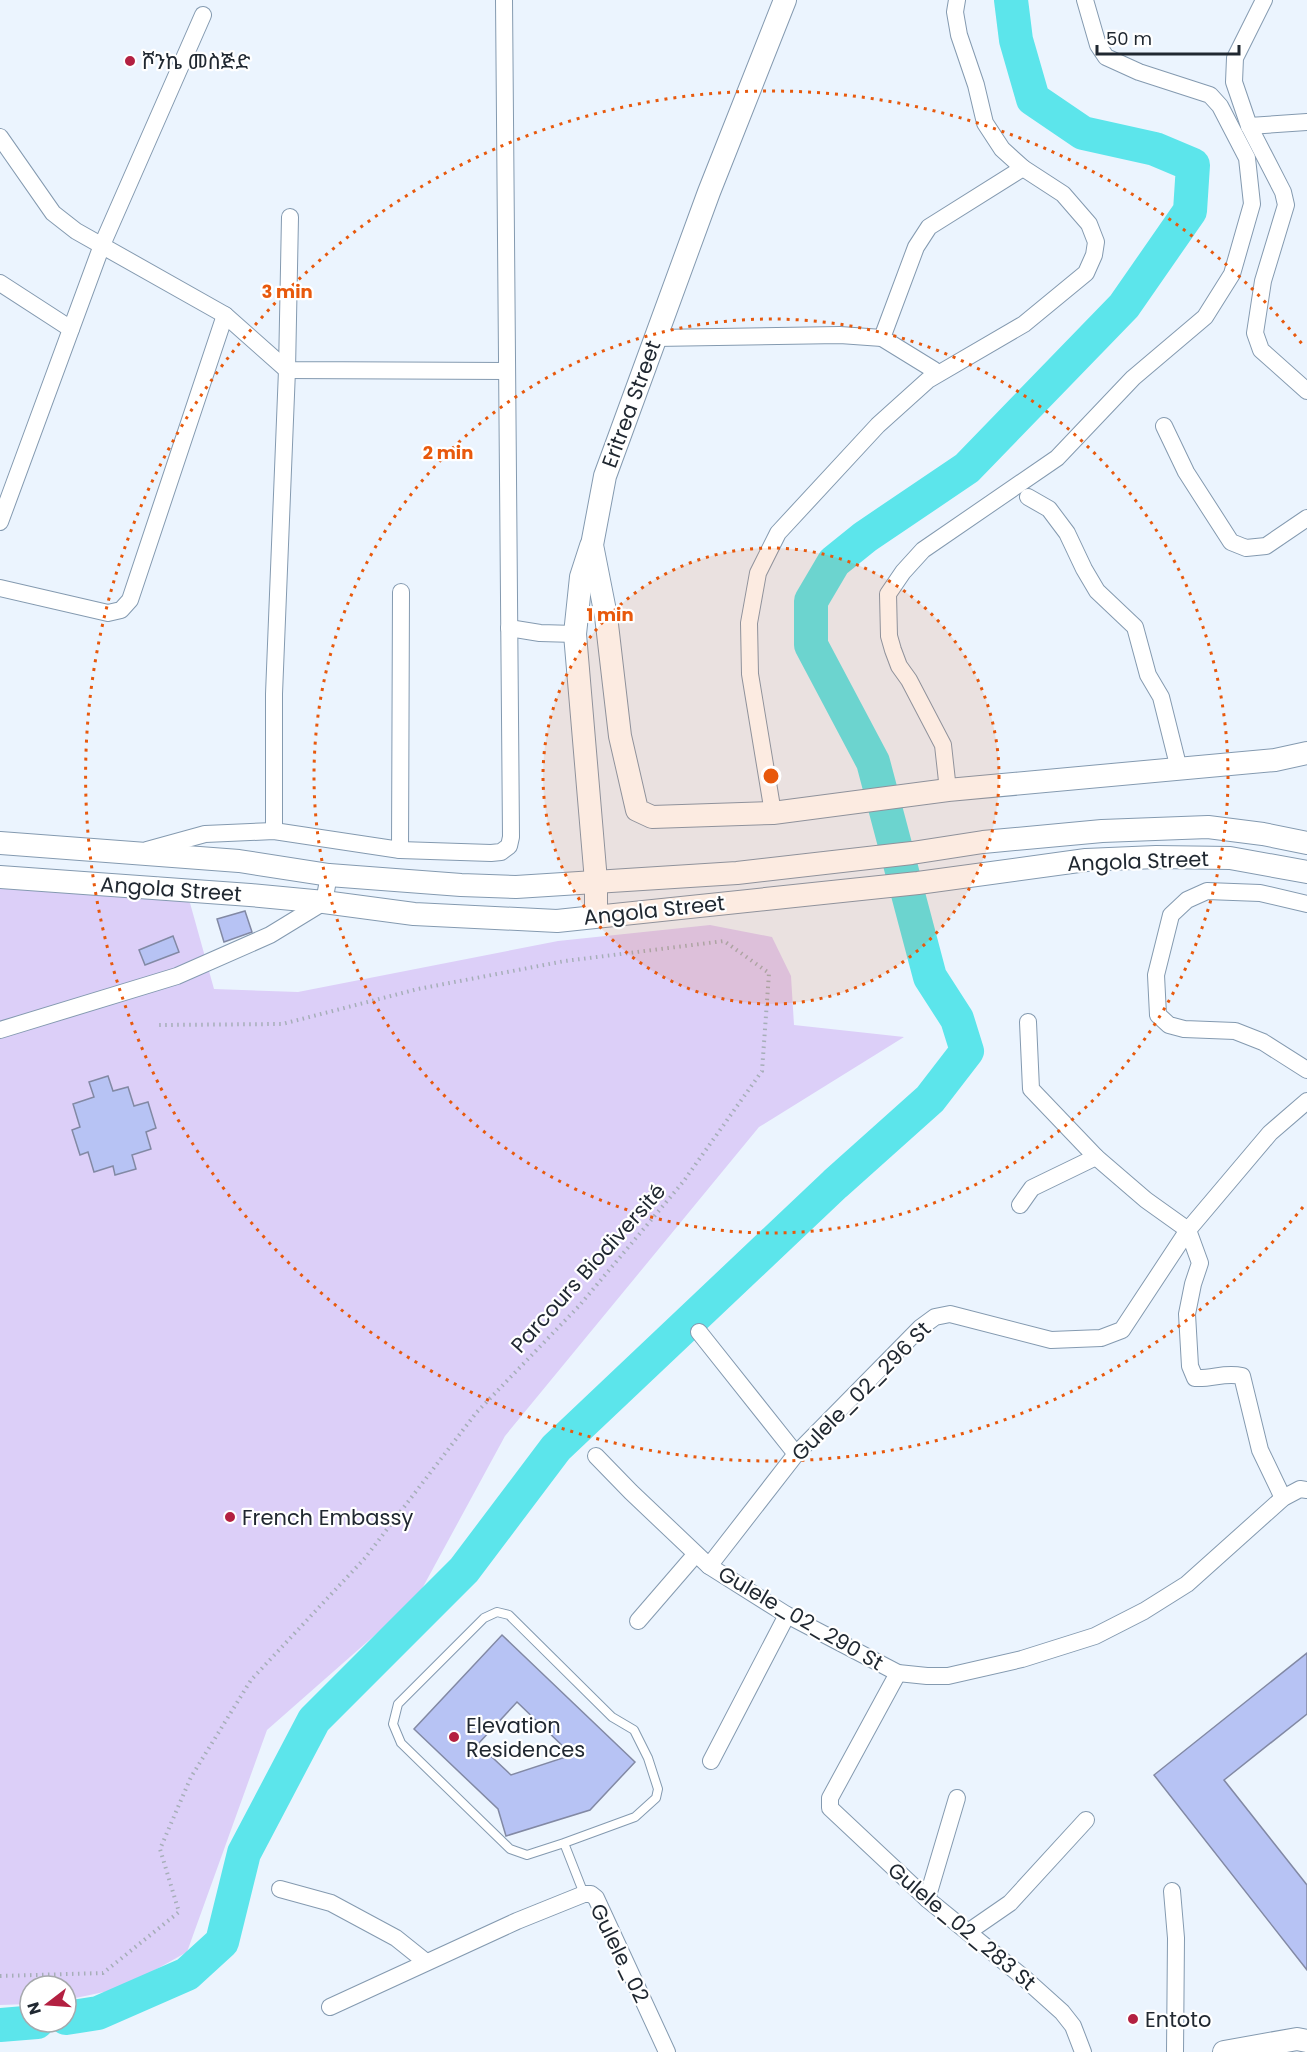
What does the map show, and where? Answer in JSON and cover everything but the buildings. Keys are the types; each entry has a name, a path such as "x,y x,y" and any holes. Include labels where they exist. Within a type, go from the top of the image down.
{"main road":[{"name":"Eritrea Street","path":"773,813 652,817 637,810 620,736 606,616 592,544 605,476 708,192 785,0"},
{"path":"592,544 581,577 575,634 596,881 596,916"},
{"path":"773,813 1047,779 1275,760 1307,753"},
{"path":"0,843 239,861 329,875 516,887 737,873 912,853 982,842 1102,831 1208,828 1263,834 1307,843"},
{"name":"Angola Street","path":"0,877 324,902 414,914 557,921 918,883 1086,860 1156,857 1230,858 1307,872"},
{"path":"1224,2052 1298,2039 1307,2042"}],"street":[{"path":"136,853 206,834 274,831 400,850 491,853 501,852 509,846 511,837 504,0"},
{"path":"773,813 750,674 749,623 758,573 778,533 813,493 928,380 1024,324 1086,273 1094,255 1096,242 1089,224 1063,194 1023,168 1002,149 986,123 959,34 955,12 957,0"},
{"path":"948,790 944,745 899,666 893,650 889,636 888,594 903,572 923,550 1057,458 1133,378 1204,317 1232,274 1252,204 1246,158 1220,106 1210,95 1139,72 1106,57 1098,45 1085,0"},
{"path":"1264,0 1235,58 1234,82 1249,126 1283,192 1286,205 1263,281 1256,333 1261,350 1307,391"},
{"path":"0,522 102,245 203,15"},
{"path":"1249,126 1307,122"},
{"path":"0,137 53,213 76,231 225,315 287,370 507,371"},
{"path":"882,338 916,247 929,227 1023,168"},
{"path":"274,831 274,694 287,370 290,217"},
{"path":"0,283 71,329"},
{"path":"0,588 108,613 121,610 130,600 225,315"},
{"path":"655,338 840,335 882,338 934,370"},
{"path":"1164,426 1186,472 1231,542 1246,548 1266,546 1307,518"},
{"path":"1028,497 1049,509 1067,533 1084,570 1097,591 1135,627 1148,675 1161,697 1179,769"},
{"path":"400,850 402,592"},
{"path":"509,628 540,633 575,634"},
{"path":"0,1030 177,976 270,935 324,902 329,875"},
{"path":"1307,904 1260,893 1207,891 1187,900 1171,915 1156,975 1158,1015 1169,1025 1184,1029 1235,1031 1263,1042 1307,1070"},
{"path":"1028,1022 1031,1089 1096,1157 1146,1200 1188,1230 1200,1263 1187,1314 1190,1366 1195,1378 1208,1379 1228,1373 1242,1376 1260,1450 1283,1498"},
{"name":"Gulele_02_296 St","path":"709,1566 796,1454 920,1328 935,1317 950,1314 1051,1340 1101,1338 1122,1330 1188,1230 1270,1133 1307,1101"},
{"path":"1020,1205 1032,1188 1096,1157"},
{"path":"699,1332 796,1454"},
{"name":"Gulele_02_290 St","path":"596,1456 695,1555 709,1566 787,1615 898,1673 927,1676 948,1676 1022,1659 1095,1636 1144,1611 1187,1584 1283,1498 1300,1489 1307,1490"},
{"path":"638,1621 695,1555"},
{"path":"711,1761 787,1615"},
{"name":"Gulele_02_283 St","path":"898,1673 830,1798 830,1808 927,1899 1062,2012 1073,2026 1083,2052"},
{"path":"927,1899 957,1798"},
{"path":"968,1932 1010,1903 1086,1820"},
{"path":"280,1889 331,1904 396,1938 426,1962"},
{"path":"1172,1891 1176,1938 1175,2052"},
{"name":"Gulele_02","path":"330,2007 517,1921 591,1893 596,1898 667,2052"}],"lane":[{"path":"497,1612 508,1615 612,1717 634,1730 648,1758 658,1789 656,1798 635,1817 564,1843 527,1855 510,1849 401,1743 393,1724 398,1704 484,1618 497,1612"},
{"path":"564,1843 584,1894"}],"path":[{"name":"Parcours Biodiversité","path":"0,1976 103,1973 179,1912 160,1849 190,1777 251,1680 365,1558 476,1413 579,1306 683,1182 762,1071 769,973 724,941 565,961 418,989 282,1024 159,1024"}],"shaded area":[{"name":"French Embassy","path":"0,882 175,894 190,903 214,989 298,992 558,941 710,925 772,937 791,976 794,1025 904,1037 759,1127 505,1436 417,1598 267,1730 187,1952 123,1988 78,1997 78,1974 18,1974 18,2004 0,2005"}],"waterway":[{"path":"78,2016 98,2013 187,1974 222,1942 244,1853 314,1720 464,1570 556,1448 835,1184 930,1099 967,1051 957,1019 930,977 873,762 811,645 811,601 834,562 865,537 967,468 1124,306 1190,211 1193,165 1155,149 1083,133 1033,99 1016,40 1011,0"},
{"path":"0,2025 18,2024"}],"place":[{"name":"ሾንኬ መስጅድ","path":"130,61"},
{"name":"French Embassy","path":"230,1517"},
{"name":"Elevation Residences","path":"454,1737"},
{"name":"Entoto","path":"1133,2019"}]}
